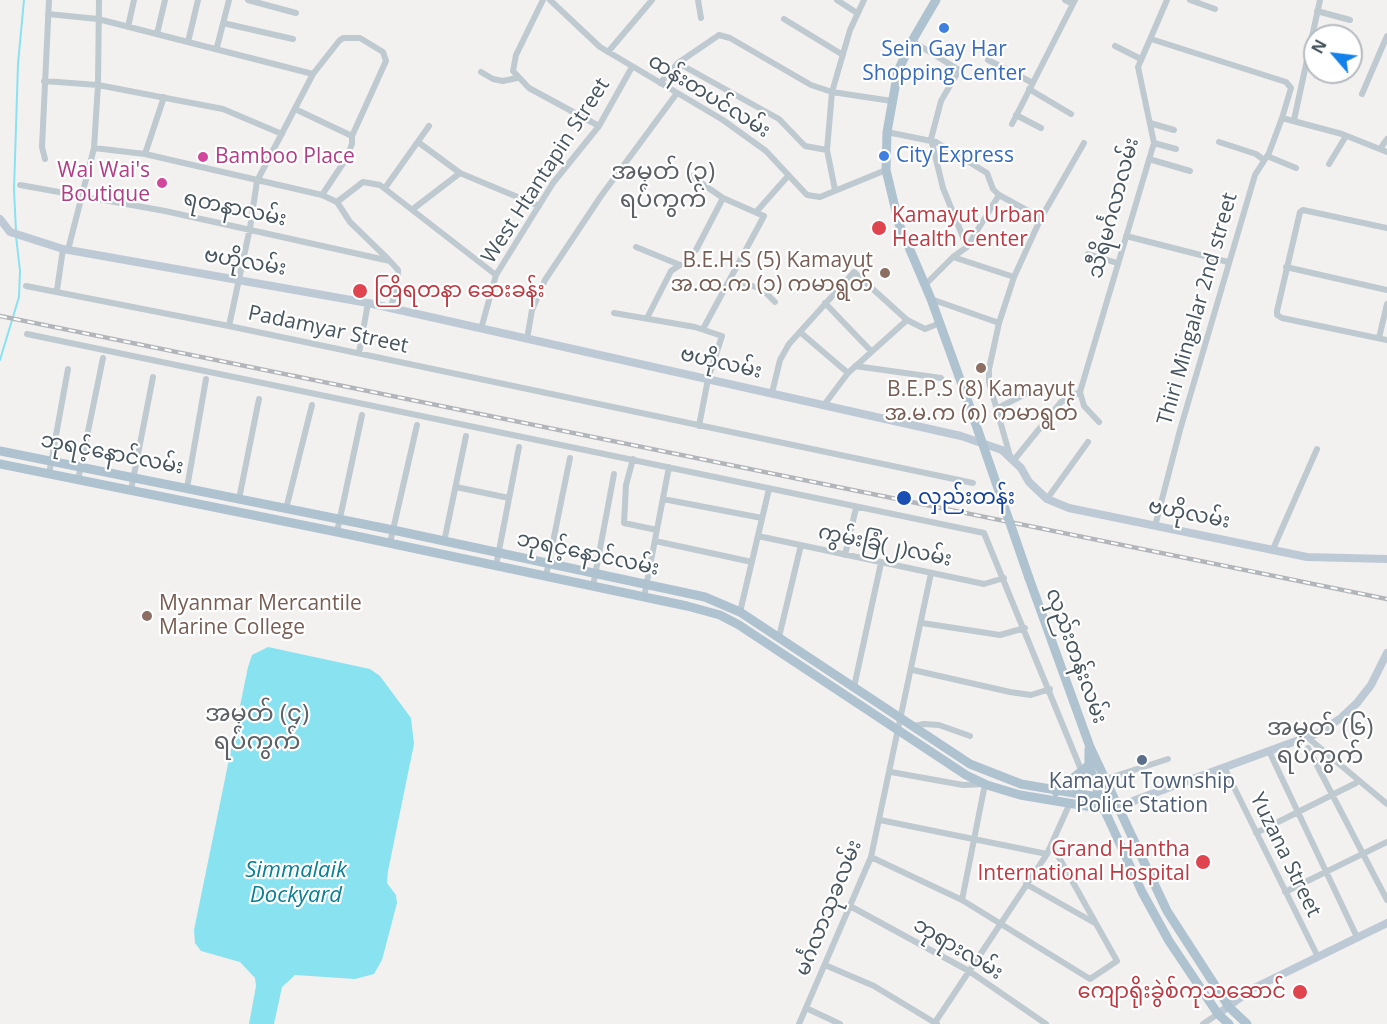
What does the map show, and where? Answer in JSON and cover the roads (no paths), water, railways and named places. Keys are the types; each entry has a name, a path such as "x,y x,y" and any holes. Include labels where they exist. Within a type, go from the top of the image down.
{"main road":[{"path":"886,170 887,132 898,71 912,41 936,0"},
{"name":"လှည်းတန်းလမ်း","path":"886,170 899,224 931,299 966,393 1090,747 1116,804"},
{"name":"ဗဟိုလမ်း","path":"0,219 10,232 66,249 239,278 368,303 960,436 1002,450 1012,458 1029,482 1047,499 1069,508 1307,557 1387,559"},
{"name":"ဘုရင့်နောင်လမ်း","path":"0,451 340,519 705,597 740,612 970,764 988,773 1021,784 1056,792 1101,798 1116,804"},
{"name":"ဘုရင့်နောင်လမ်း","path":"0,464 390,543 720,615 966,775 985,784 1020,795 1104,809 1116,804"},
{"path":"1368,560 1387,553"},
{"path":"768,645 777,636"},
{"path":"1247,1024 1229,1007 1167,911 1116,804 1138,799 1318,733 1341,718 1357,703 1371,685 1387,653"},
{"path":"811,674 818,663"},
{"path":"852,701 857,689"},
{"name":"လှည်းတန်းလမ်း","path":"1090,747 1089,765 1104,809 1142,892 1170,941 1218,1014 1229,1024"},
{"path":"1056,792 1089,765"},
{"path":"1218,1014 1251,989 1387,923"}],"street":[{"path":"45,159 42,147 49,0"},
{"path":"57,290 94,148 98,85 99,0"},
{"path":"128,27 134,0"},
{"path":"157,34 165,0"},
{"path":"188,42 198,0"},
{"path":"217,47 229,0"},
{"path":"248,0 296,13"},
{"path":"543,0 516,55 513,71 517,78 529,88 598,126"},
{"name":"ထန်းတပင်လမ်း","path":"550,0 608,52 723,120 766,151 800,190 811,197 820,197 886,170"},
{"path":"608,52 639,12 652,0"},
{"path":"698,0 701,18"},
{"path":"837,0 857,12"},
{"path":"835,190 827,150 832,92 857,12 864,0"},
{"path":"1012,124 1074,2 1065,0"},
{"name":"သီရိမင်္ဂလာလမ်း","path":"1080,392 1154,143 1138,70 1167,0"},
{"path":"1190,0 1215,9"},
{"path":"1315,24 1320,0"},
{"path":"1317,11 1350,20"},
{"path":"48,14 98,19 217,47 313,74"},
{"path":"784,19 843,55"},
{"path":"223,23 293,39"},
{"path":"660,83 678,63 719,35 725,36 811,85 832,92 892,101"},
{"path":"1362,94 1387,36"},
{"path":"229,326 250,228 257,181 313,74 339,40 343,38 367,40 383,52 386,62 352,136 352,144 346,159 322,195"},
{"name":"Thiri Mingalar 2nd street","path":"1150,39 1286,82 1290,88 1282,118 1266,158 1255,176 1228,262 1155,526"},
{"path":"912,41 959,70 941,101 931,140 943,188 967,247"},
{"path":"1115,46 1141,60"},
{"path":"988,60 1071,114"},
{"path":"678,63 778,119 805,146 827,150"},
{"name":"West Htantapin Street","path":"481,329 496,275 569,161 598,126 632,67"},
{"path":"481,72 493,79 517,78"},
{"path":"1294,120 1303,80"},
{"path":"44,81 98,85 223,109 282,134"},
{"path":"527,339 532,310 545,280 601,196 677,93"},
{"path":"145,154 164,97"},
{"path":"295,109 352,136"},
{"path":"1016,115 1041,128"},
{"path":"1282,118 1346,136 1384,151 1387,139"},
{"path":"1150,123 1174,130"},
{"path":"386,188 429,126"},
{"path":"887,132 931,140 987,173 993,189 999,195 1041,218"},
{"path":"1329,164 1346,136"},
{"path":"1219,141 1296,168"},
{"path":"418,142 460,173 539,206"},
{"path":"1012,458 996,409 989,369 999,323 1014,277 1041,218 1084,143"},
{"path":"1154,143 1176,149"},
{"path":"94,148 145,154 322,195 337,202 351,222 398,270 397,288 390,309"},
{"path":"1149,159 1190,171"},
{"path":"413,209 460,173"},
{"path":"691,176 723,198 764,216 703,329"},
{"path":"757,211 788,176"},
{"path":"337,202 363,182 386,188 496,275"},
{"name":"ရတနာလမ်း","path":"20,185 250,228 390,261"},
{"path":"925,285 953,257 967,247 999,195"},
{"path":"696,250 723,198"},
{"path":"1387,228 1303,210 1300,212 1277,315 1387,340"},
{"path":"1126,236 1228,262"},
{"path":"636,247 680,265 671,272 647,318"},
{"path":"1088,254 1117,263"},
{"path":"953,257 1014,277"},
{"path":"1286,267 1387,291"},
{"path":"772,393 780,360 800,332 855,272 907,320 924,329 940,323"},
{"path":"730,279 762,289 775,302"},
{"name":"Padamyar Street","path":"26,286 57,290 973,483"},
{"path":"931,299 999,323"},
{"path":"359,353 368,303"},
{"path":"825,303 871,351"},
{"path":"1379,338 1387,304"},
{"path":"614,313 703,329 722,336 708,379 699,426"},
{"path":"824,405 848,373 907,320"},
{"path":"800,332 848,373"},
{"path":"27,334 984,533 1025,628 1082,772"},
{"path":"78,480 103,358"},
{"path":"855,366 941,378"},
{"path":"49,474 68,369"},
{"path":"131,490 153,377"},
{"path":"187,488 206,379"},
{"path":"996,409 1041,386"},
{"path":"1012,458 1061,402 1080,392 1084,406 1099,422"},
{"path":"239,499 259,399"},
{"path":"286,509 312,405"},
{"path":"337,532 362,415"},
{"path":"390,543 417,425"},
{"path":"444,542 466,436"},
{"path":"1047,499 1088,442"},
{"path":"496,566 519,447"},
{"path":"1273,549 1317,450"},
{"path":"546,576 570,458"},
{"path":"633,459 626,485 624,523 657,530"},
{"path":"644,597 669,467"},
{"path":"593,586 614,474"},
{"path":"456,487 509,498"},
{"path":"740,612 769,489"},
{"path":"663,499 762,518"},
{"path":"845,555 856,508"},
{"path":"307,526 309,513"},
{"name":"ကွမ်းခြံ(၂)လမ်း","path":"758,536 984,584 1004,578"},
{"path":"655,541 752,562"},
{"path":"777,636 801,545"},
{"path":"857,689 881,563"},
{"name":"မင်္ဂလာသုခလမ်း","path":"799,1024 872,857 913,670 931,573"},
{"path":"922,623 1000,635 1025,628"},
{"path":"913,670 1020,694 1031,695 1050,689"},
{"path":"913,727 924,724 939,725 970,736"},
{"path":"1306,737 1387,804"},
{"path":"1308,748 1387,900"},
{"path":"1269,751 1357,937"},
{"path":"1106,779 1168,759"},
{"name":"Yuzana Street","path":"1224,768 1318,957"},
{"path":"891,772 963,785 985,784 962,900"},
{"path":"1256,833 1356,783"},
{"path":"825,965 874,986 935,1023 1047,854 1070,803"},
{"path":"880,820 1047,854"},
{"path":"1285,892 1387,842"},
{"path":"872,857 962,900 1090,980 1117,961 1052,845"},
{"path":"1026,884 1094,923"},
{"name":"ဘုရားလမ်း","path":"850,906 969,971 1046,1024"},
{"path":"806,1008 840,1024"},
{"path":"1203,1024 1218,1014"}],"water":[{"name":"Simmalaik Dockyard","path":"268,647 370,669 380,676 411,718 414,744 388,871 387,883 396,895 397,903 382,960 374,974 355,979 295,975 282,987 274,1024 249,1024 256,986 255,978 240,962 201,951 195,943 194,930 248,667 252,655"}],"waterway":[{"path":"16,231 14,190 18,64 24,0"},
{"path":"0,360 19,297 20,271 16,236"}],"railway":[{"path":"0,316 1387,599"}],"place":[{"name":"Sein Gay Har Shopping Center","path":"944,28"},
{"name":"City Express","path":"884,156"},
{"name":"Bamboo Place","path":"203,157"},
{"name":"Wai Wai's Boutique","path":"162,183"},
{"name":"Kamayut Urban Health Center","path":"879,228"},
{"name":"B.E.H.S (5) Kamayut အ.ထ.က (၁) ကမာရွတ်","path":"885,273"},
{"name":"တြိရတနာ ဆေးခန်း","path":"360,291"},
{"name":"B.E.P.S (8) Kamayut အ.မ.က (၈) ကမာရွတ်","path":"981,368"},
{"name":"လှည်းတန်း","path":"904,498"},
{"name":"Myanmar Mercantile Marine College","path":"147,616"},
{"name":"Kamayut Township Police Station","path":"1142,760"},
{"name":"Grand Hantha International Hospital","path":"1203,862"},
{"name":"ကျောရိုးခွဲစ်ကုသဆောင်","path":"1300,992"}],"district":[{"name":"အမှတ် (၃) ရပ်ကွက်","path":"663,186"},
{"name":"အမှတ် (၄) ရပ်ကွက်","path":"257,728"},
{"name":"အမှတ် (၆) ရပ်ကွက်","path":"1320,742"}]}
